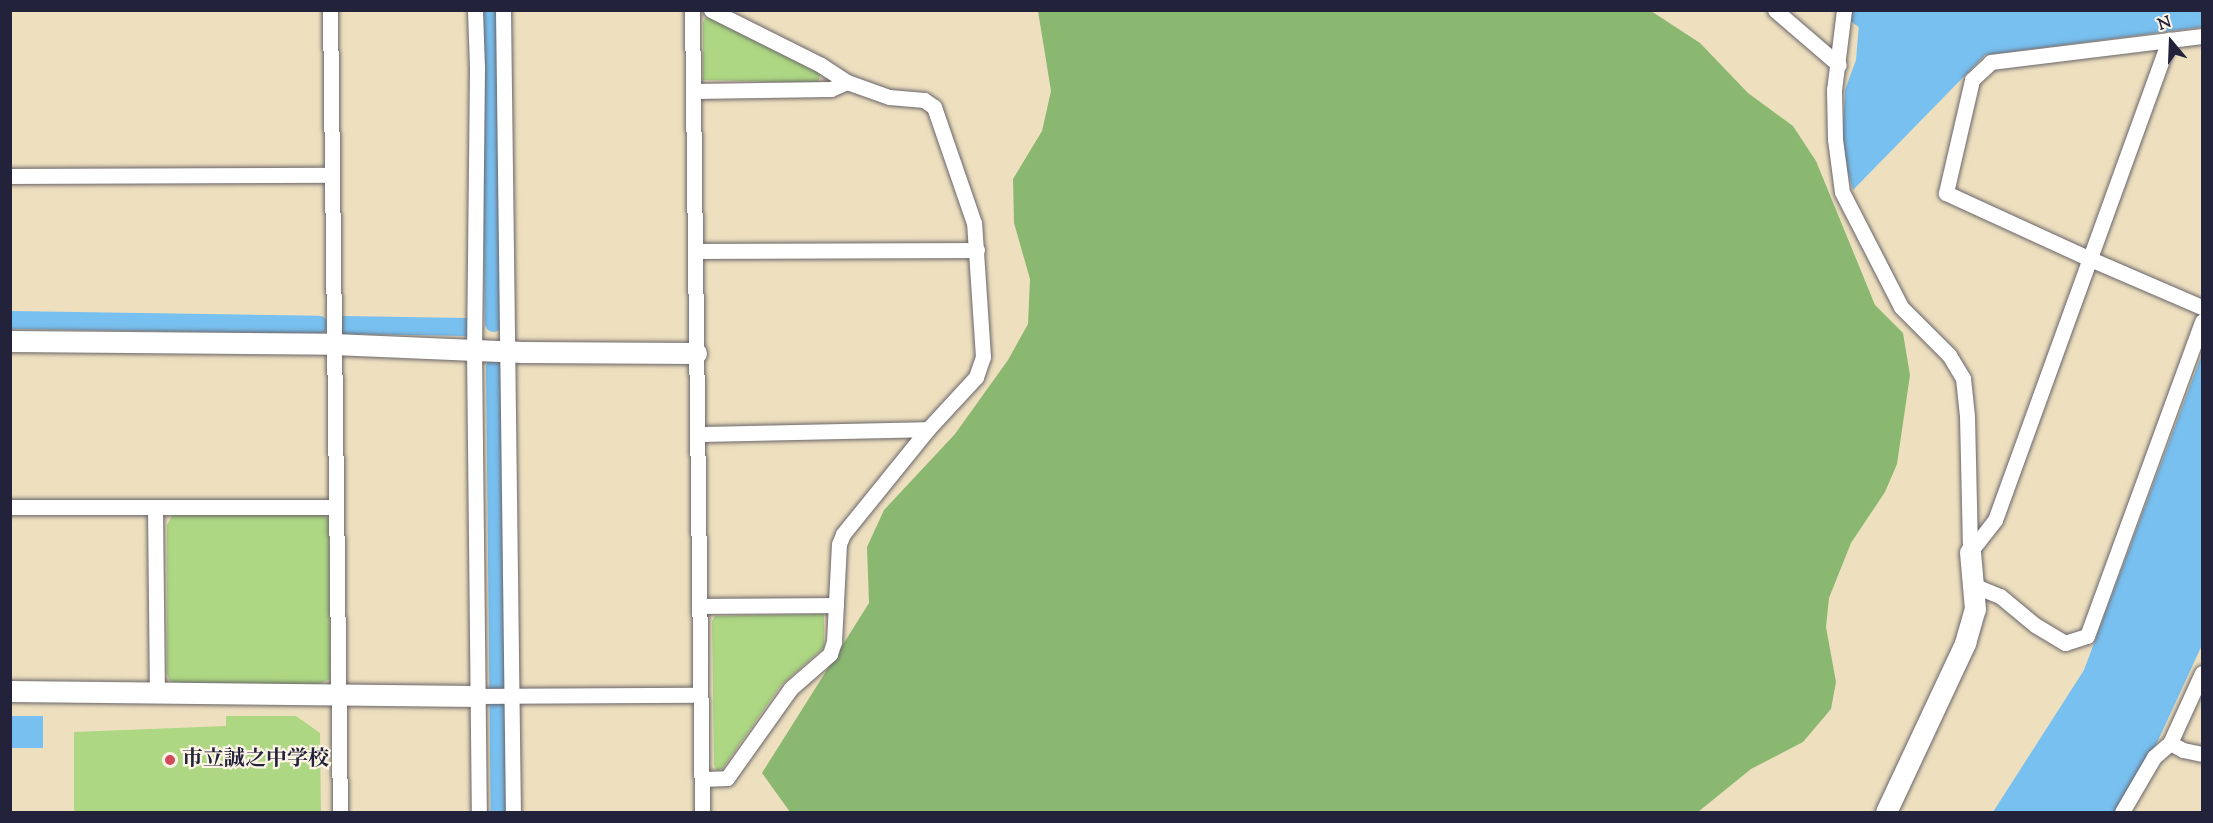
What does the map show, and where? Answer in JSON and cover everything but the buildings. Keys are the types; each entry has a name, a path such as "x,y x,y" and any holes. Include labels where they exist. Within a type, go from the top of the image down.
{"street":[{"path":"330,10 340,813"},
{"path":"475,10 513,813"},
{"path":"479,813 503,10"},
{"path":"692,10 702,813"},
{"path":"702,779 727,778 791,688 830,654 834,642 839,544 843,534 927,429 976,376 983,357 974,223 934,107 924,100 889,97 847,82 821,65 711,10"},
{"path":"1775,10 1839,65"},
{"path":"1844,10 1839,65 1834,90 1835,139 1842,192 1901,307 1949,355 1963,378 1967,416 1970,552 1975,586 1975,609 1965,643 1886,813"},
{"path":"2202,36 1991,62 1972,80 1946,193 2202,307"},
{"path":"1970,552 1995,520 2088,258 2169,40"},
{"path":"693,91 831,89 847,82"},
{"path":"10,176 332,175"},
{"path":"696,251 977,250"},
{"path":"1975,586 2000,596 2035,625 2065,643 2086,636 2202,321"},
{"path":"10,341 333,344 522,352 696,353"},
{"path":"698,434 927,429"},
{"path":"10,507 335,507"},
{"path":"155,508 157,692"},
{"path":"699,606 836,605"},
{"path":"2122,813 2154,757 2170,743 2202,674"},
{"path":"10,692 340,696 699,695"},
{"path":"2170,743 2183,750 2202,754"}],"green space":[{"path":"1038,11 1651,11 1700,43 1748,93 1793,126 1816,161 1875,305 1903,333 1910,375 1897,464 1885,492 1851,543 1829,598 1826,627 1836,682 1831,709 1803,742 1751,769 1698,812 790,812 762,773 869,603 867,547 884,510 955,434 1008,360 1028,324 1030,279 1014,223 1013,179 1042,131 1051,91"},
{"path":"711,17 821,72 818,83 703,80 703,23 705,18"},
{"path":"320,512 329,520 330,679 316,685 176,683 169,680 167,673 167,525 173,514"},
{"path":"824,614 824,647 781,685 723,768 717,771 714,765 712,621 715,616"},
{"name":"市立誠之中学校","path":"226,716 296,716 320,733 321,812 74,812 74,732 226,726"}],"water":[{"path":"1860,11 2202,11 2202,27 1985,55 1853,190 1842,152 1845,90 1856,60"},
{"path":"2202,354 2202,645 2155,747 2116,812 1993,812 2084,670"},
{"path":"11,716 43,716 43,748 11,748"}],"waterway":[{"path":"491,10 494,323"},
{"path":"1851,10 1878,30"},
{"path":"10,320 319,325"},
{"path":"344,325 467,327"},
{"path":"495,367 500,812"}],"place":[{"name":"市立誠之中学校","path":"170,760"}]}
